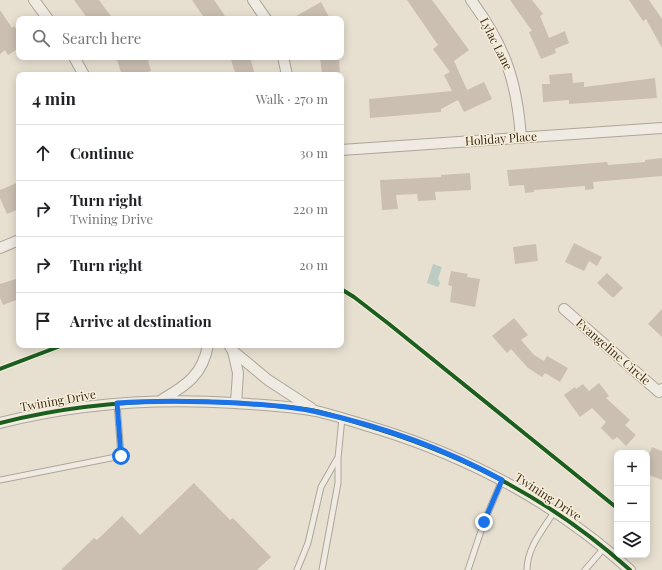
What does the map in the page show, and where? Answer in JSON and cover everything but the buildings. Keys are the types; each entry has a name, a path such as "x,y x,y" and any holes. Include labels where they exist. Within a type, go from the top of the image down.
{"street":[{"path":"34,0 46,16"},
{"path":"253,0 264,16"},
{"name":"Lylac Lane","path":"471,0 496,39 510,70 518,106 521,138"},
{"path":"76,60 82,72"},
{"path":"284,60 286,72"},
{"name":"Holiday Place","path":"344,150 662,128"},
{"path":"0,248 16,241"},
{"name":"Evangeline Circle","path":"564,309 660,392 662,388"},
{"path":"162,400 184,387 196,375 205,360 207,348"},
{"path":"231,348 238,373 236,403"},
{"path":"231,348 268,380 316,412"},
{"name":"Twining Drive","path":"0,423 40,413 117,403 162,400 273,405 342,418 416,441 479,468 521,490 604,548 630,570"}],"lane":[{"path":"0,480 121,456 117,403"},
{"path":"322,570 338,483 338,458 342,418"},
{"path":"297,570 308,543 321,488 338,458"},
{"path":"468,570 484,522 502,480"},
{"path":"526,570 527,558 532,547 554,512"},
{"path":"585,570 604,548"}],"shaded area":[{"path":"433,264 442,267 438,279 440,283 438,287 427,283"}],"cycle path":[{"path":"344,291 389,324 614,506"},
{"path":"0,369 55,348"},
{"path":"0,423 58,411 146,402 176,401 235,403 316,411 340,417 413,441 480,469 543,504 602,546 630,570"}],"route":[{"path":"121,456 117,403 162,400 202,401 273,405 316,412 356,422 416,441 479,468 502,480 484,522"}]}
